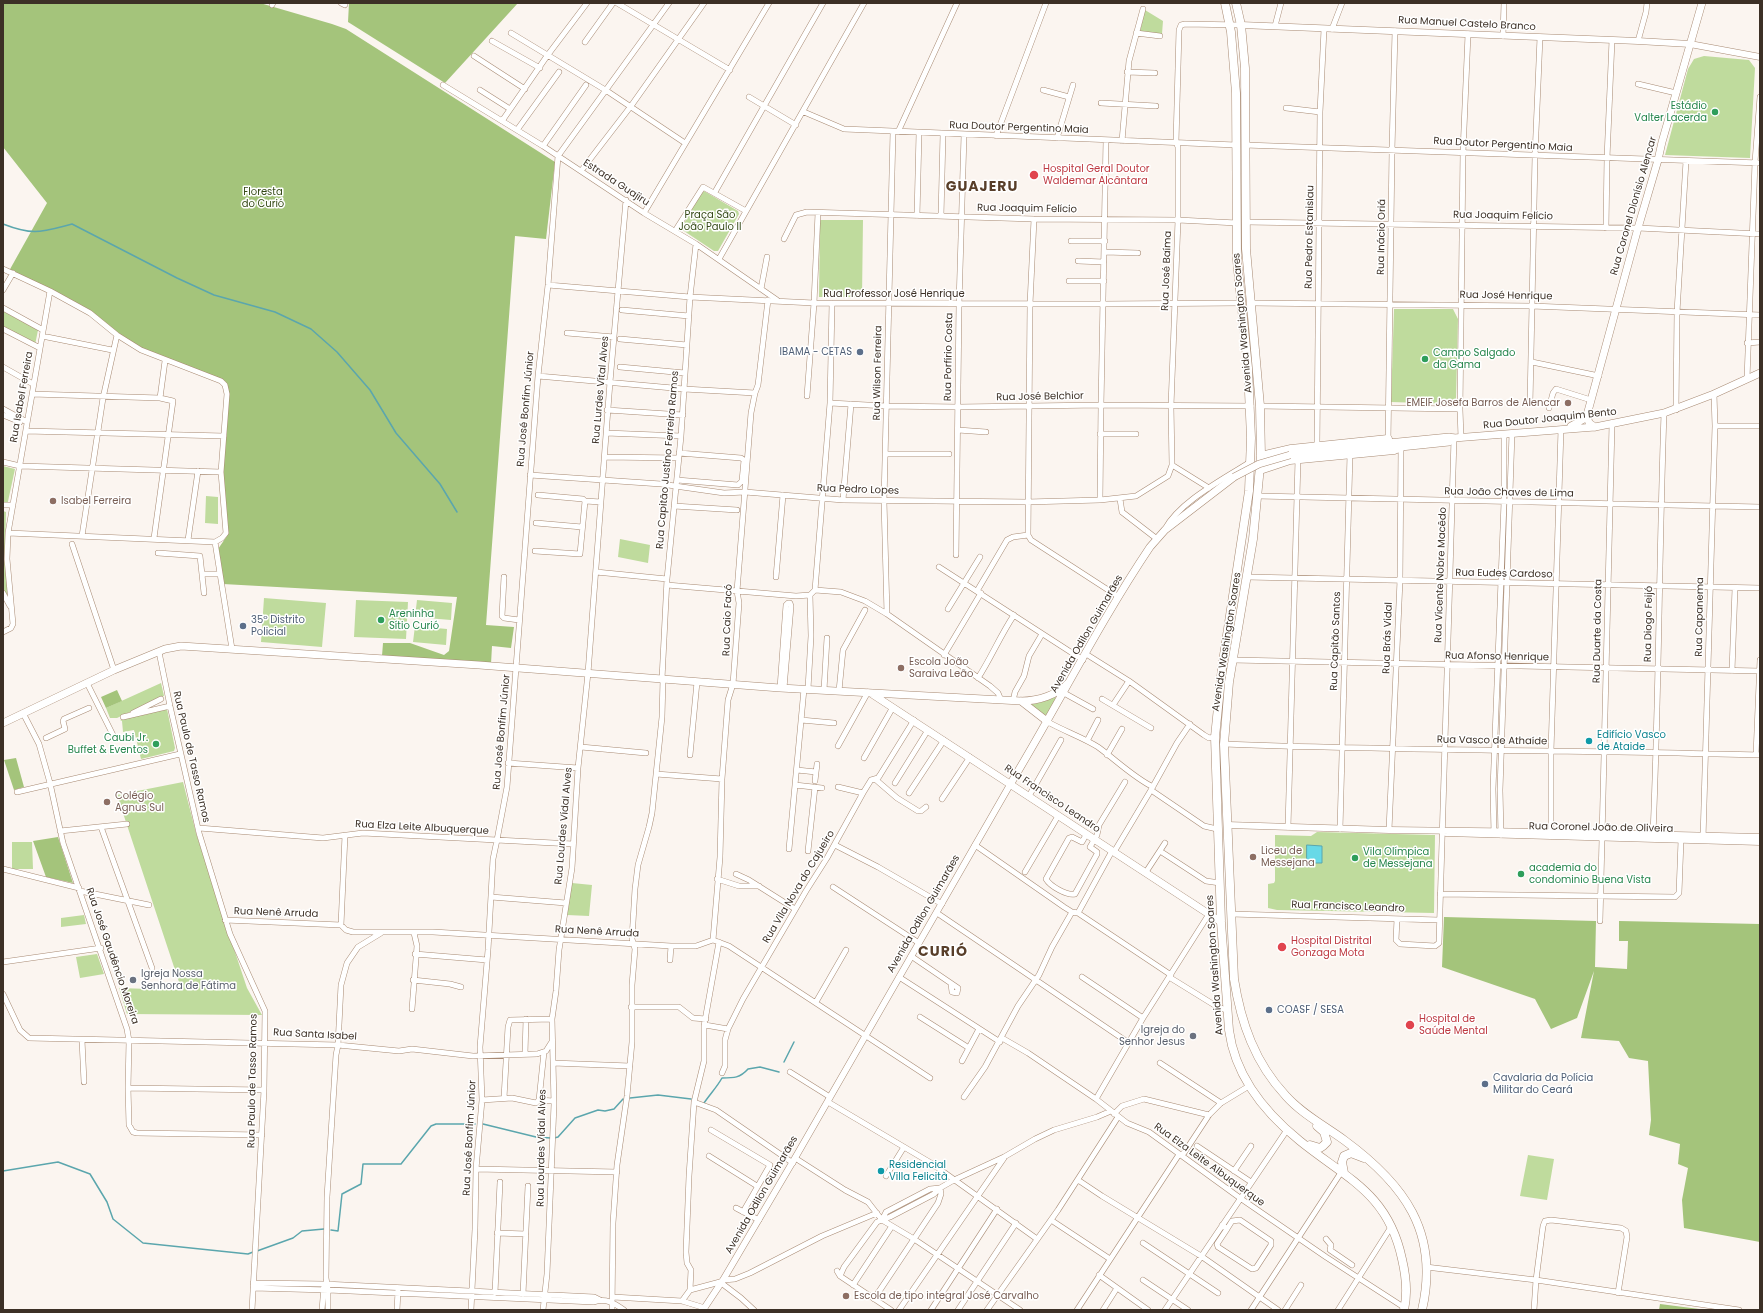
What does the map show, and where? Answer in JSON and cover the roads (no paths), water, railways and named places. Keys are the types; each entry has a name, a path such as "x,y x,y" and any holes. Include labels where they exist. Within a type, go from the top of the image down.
{"highway":[{"name":"Avenida Washington Soares","path":"1225,3 1230,25 1236,93 1237,260 1251,406 1251,461 1248,498 1222,668 1215,737 1217,829 1226,1010 1232,1047 1249,1086 1262,1104 1301,1142 1360,1185 1375,1201 1391,1226 1397,1238 1404,1268 1406,1293 1405,1309"},
{"name":"Avenida Washington Soares","path":"1236,3 1241,25 1246,78 1247,266 1260,406 1261,456 1258,496 1247,577 1227,702 1224,744 1234,979 1244,1024 1257,1055 1265,1069 1285,1095 1302,1111 1358,1150 1394,1183 1410,1207 1421,1235 1426,1268 1425,1292 1422,1310"},
{"path":"1261,456 1291,448 1317,445 1387,443"},
{"path":"1260,470 1278,463 1298,459 1394,450 1401,447"},
{"path":"1301,1142 1318,1148 1323,1146 1327,1139 1324,1132 1302,1111"},
{"path":"1343,1172 1342,1159 1347,1154 1351,1153 1370,1161"}],"main road":[{"name":"Rua Coronel Dionísio Alencar","path":"1587,415 1702,3"},
{"name":"Rua Doutor Joaquim Bento","path":"1234,477 1259,464 1290,455 1448,437 1458,438 1612,424 1676,410 1760,373"},
{"path":"1562,429 1576,424 1587,415 1589,422 1595,426"},
{"name":"Rua Doutor Joaquim Bento","path":"1387,443 1391,448 1449,442 1458,438"},
{"name":"Avenida Odilon Guimarães","path":"1011,784 1119,597 1157,538 1164,530 1234,477"},
{"path":"3,723 114,670 165,649 181,646 588,673 782,688 1022,702 1055,693 1069,682"},
{"name":"Rua Francisco Leandro","path":"869,692 1221,922"},
{"path":"891,705 885,696 895,694"},
{"path":"1022,702 1048,722"}],"street":[{"path":"502,121 547,56 587,3"},
{"path":"585,42 612,3"},
{"path":"616,3 730,70"},
{"path":"558,156 669,3"},
{"path":"582,171 631,106 704,3"},
{"path":"644,213 769,3"},
{"path":"715,192 823,3"},
{"path":"719,259 804,112 864,3"},
{"path":"896,132 957,3"},
{"path":"996,136 1046,3"},
{"path":"1275,26 1281,3"},
{"path":"1332,29 1342,3"},
{"path":"1503,36 1504,3"},
{"path":"1638,41 1647,3"},
{"path":"1122,141 1128,72 1142,9"},
{"name":"Rua Manuel Castelo Branco","path":"1178,34 1180,27 1185,24 1275,26 1690,44 1760,57"},
{"name":"Rua Pedro Estanislau","path":"1317,445 1316,406 1321,147 1320,112 1324,29"},
{"name":"Rua Inácio Oriá","path":"1387,443 1395,31"},
{"path":"511,33 631,106 685,143"},
{"path":"1136,33 1160,36"},
{"name":"Rua José Baíma","path":"1172,464 1171,406 1178,220 1178,147 1176,142 1178,34"},
{"name":"Rua Vicente Nobre Macêdo","path":"1397,919 1396,940 1402,945 1437,945 1439,943 1452,500 1460,409 1463,152 1468,34"},
{"path":"1530,404 1535,156 1540,37"},
{"path":"1606,228 1607,158 1612,40"},
{"path":"492,41 540,68"},
{"path":"474,56 525,88"},
{"path":"517,130 559,72"},
{"path":"1128,72 1155,73"},
{"path":"1058,138 1073,84"},
{"path":"1638,84 1676,93"},
{"name":"Estrada Guajiru","path":"443,85 543,146 644,213 696,244 777,301"},
{"path":"543,146 586,85"},
{"path":"480,90 510,109"},
{"path":"1043,90 1069,97"},
{"path":"1747,379 1747,343 1758,162 1760,97"},
{"path":"749,98 796,125"},
{"path":"1101,103 1156,106"},
{"path":"1286,108 1320,112"},
{"name":"Rua Doutor Pergentino Maia","path":"804,112 844,129 1236,145"},
{"name":"Rua Wilson Ferreira","path":"887,614 884,500 889,303 896,132"},
{"path":"917,216 919,133"},
{"path":"941,216 943,134"},
{"name":"Rua Porfírio Costa","path":"956,555 958,502 959,304 964,135"},
{"path":"1100,500 1100,434 1106,220 1106,140"},
{"name":"Rua Doutor Pergentino Maia","path":"1246,145 1463,152 1535,156 1758,162"},
{"name":"Rua José Bonfim Júnior","path":"471,1310 476,1169 482,1100 480,1048 489,935 492,859 498,840 507,787 538,376 548,285 558,156"},
{"path":"1676,410 1677,312 1686,161"},
{"path":"675,231 701,188 704,187 746,211"},
{"name":"Rua Lurdes Vítal Alves","path":"595,582 600,502 605,457 607,410 626,200"},
{"name":"Rua Joaquim Felício","path":"784,239 796,215 800,213 1034,219 1178,220 1236,223"},
{"path":"808,396 818,213"},
{"path":"1034,219 1030,304 1027,502 1028,534 1032,540 1119,597"},
{"name":"Rua Joaquim Felício","path":"1246,222 1638,228 1760,234"},
{"path":"1071,241 1105,241"},
{"name":"Rua Capitão Justino Ferreira Ramos","path":"612,1310 612,1244 617,1172 632,1042 631,1007 634,943 632,939 638,865 649,827 662,717 662,679 667,582 681,436 690,297 696,244"},
{"path":"1105,252 1138,253"},
{"path":"761,289 767,257"},
{"path":"1078,261 1104,262"},
{"path":"3,269 50,291 90,313 117,335 141,350 221,381 225,385 227,394 221,472 226,533 222,538 214,542 154,538 8,533"},
{"path":"3,290 13,274"},
{"path":"1069,281 1104,282"},
{"name":"Rua Professor José Henrique","path":"548,285 690,297 814,303 1240,303"},
{"name":"Rua Isabel Ferreira","path":"3,632 10,629 13,624 7,559 8,533 50,291"},
{"name":"Rua Caio Facó","path":"713,940 722,779 728,700 733,684 739,603 737,592 751,413 758,385 768,300"},
{"path":"789,849 801,720 806,689 811,636 810,595 814,590 823,498 830,403 832,303"},
{"name":"Rua José Henrique","path":"1251,303 1462,304 1760,315"},
{"path":"3,308 43,330"},
{"path":"622,310 689,316"},
{"path":"3,329 40,348"},
{"path":"567,333 614,337"},
{"path":"82,536 103,398 112,350 117,335"},
{"path":"42,336 112,350"},
{"path":"620,339 687,345"},
{"path":"1747,343 1760,342"},
{"path":"160,398 165,360"},
{"path":"1532,362 1599,376"},
{"path":"3,367 33,384"},
{"path":"620,367 685,373"},
{"path":"538,376 684,389 755,393"},
{"path":"1549,408 1555,390 1591,400"},
{"path":"32,394 103,398 160,398 173,401 170,435 154,538"},
{"name":"Rua Capanema","path":"1704,838 1715,426 1714,394"},
{"name":"Rua José Belchior","path":"830,403 886,406 958,407 1101,405 1251,406"},
{"path":"843,500 851,404"},
{"path":"1260,406 1460,409"},
{"path":"3,409 27,423"},
{"path":"607,410 682,415"},
{"name":"Rua Diogo Feijó","path":"1653,834 1657,753 1660,505 1664,413"},
{"path":"3,416 27,423"},
{"name":"Rua Duarte da Costa","path":"1600,920 1612,424"},
{"path":"1715,426 1760,426"},
{"path":"1551,834 1551,751 1562,429"},
{"path":"958,430 986,432"},
{"path":"26,431 224,436"},
{"path":"606,433 681,436"},
{"path":"1494,833 1493,789 1499,624 1508,541 1504,465 1508,433"},
{"path":"1501,833 1500,790 1505,624 1502,541 1510,465 1508,433"},
{"path":"1100,434 1136,434"},
{"name":"Rua Brás Vidal","path":"1389,830 1400,580 1401,447"},
{"path":"885,454 949,454"},
{"name":"Rua Capitão Santos","path":"1340,829 1350,454"},
{"path":"605,457 679,456 741,458 744,460 742,482 738,485 677,480"},
{"path":"1288,827 1298,459"},
{"name":"Avenida Odilon Guimarães","path":"1164,530 1175,514 1209,488 1251,461"},
{"path":"3,462 20,466 221,472"},
{"path":"1172,464 1209,488"},
{"name":"Rua Pedro Lopes","path":"530,475 661,484 724,493 745,492 843,500 1027,502 1120,499 1136,496 1156,485 1168,476 1172,464"},
{"path":"1504,465 1510,465"},
{"path":"188,540 198,471"},
{"path":"538,495 600,502"},
{"path":"776,577 784,495"},
{"name":"Rua João Chaves de Lima","path":"1258,496 1760,507"},
{"path":"1120,499 1122,512 1157,538"},
{"path":"535,551 580,554 584,501"},
{"path":"3,505 13,505"},
{"path":"674,506 737,510"},
{"path":"536,523 582,527"},
{"path":"944,655 1007,540 1028,534"},
{"path":"1502,541 1508,541"},
{"path":"214,542 232,649"},
{"path":"72,544 114,670"},
{"path":"158,553 198,554 200,557 204,593"},
{"path":"948,609 980,557"},
{"path":"939,567 1042,634 1129,681 1204,735 1209,738 1215,737"},
{"path":"596,572 737,592 796,596 810,595"},
{"path":"202,574 220,574"},
{"path":"504,577 502,616 504,618 519,620"},
{"name":"Rua Eudes Cardoso","path":"1247,577 1760,588"},
{"name":"Rua Lourdes Vídal Alves","path":"543,1310 552,1172 552,1019 561,939 572,868 578,768 588,673 595,582"},
{"path":"1732,671 1735,588"},
{"path":"814,590 835,591 849,594 865,601 887,614 978,678 998,693 1001,700"},
{"path":"3,593 12,608"},
{"path":"782,688 791,606 790,603 786,605 785,652"},
{"path":"840,691 843,650 865,610"},
{"path":"978,678 1014,616"},
{"path":"1499,624 1505,624"},
{"path":"1013,701 1015,692 1024,676 1029,656 1042,634"},
{"path":"824,690 827,638"},
{"name":"Rua Paulo de Tasso Ramos","path":"159,652 180,754 198,828 225,920 265,1011 264,1090 252,1310"},
{"name":"Rua Afonso Henrique","path":"1233,660 1760,671"},
{"path":"1758,755 1760,660"},
{"path":"1113,705 1129,681"},
{"path":"690,755 697,682"},
{"path":"87,683 114,735"},
{"path":"838,746 869,692"},
{"path":"1064,693 1093,709"},
{"path":"1102,698 1151,728"},
{"path":"160,699 121,719 170,706"},
{"path":"864,758 891,705"},
{"path":"1496,705 1503,706"},
{"path":"46,738 65,729 64,719 88,708"},
{"name":"Rua José Gaudêncio Moreira","path":"23,713 39,744 50,783 60,831 127,1029 129,1041 129,1125 133,1132 137,1133 262,1135"},
{"path":"801,720 834,723"},
{"name":"Rua Vila Nova do Cajueiro","path":"722,1073 725,1066 728,1029 795,909 835,844 863,793 871,780 880,775 914,720"},
{"path":"1086,741 1098,720"},
{"path":"1048,722 1086,741 1133,773 1141,781 1204,826 1217,829"},
{"path":"964,1097 985,1067 1001,1040 1018,1006 1152,789 1177,743 1190,724"},
{"path":"1107,755 1122,729"},
{"path":"894,783 928,730"},
{"path":"909,793 944,740"},
{"path":"1029,796 1062,740"},
{"name":"Rua Vasco de Athaíde","path":"1224,744 1444,749 1495,752 1551,751 1758,755"},
{"path":"581,747 646,753"},
{"path":"18,792 50,783 180,754"},
{"path":"942,799 970,757"},
{"path":"508,763 578,768"},
{"path":"815,781 817,764"},
{"path":"797,770 816,772"},
{"path":"656,774 722,779"},
{"path":"875,779 897,798 918,811 921,811 926,807"},
{"path":"1086,835 1082,842 1072,837 1069,838 1046,878 1048,882 1066,894 1075,894 1094,862 1097,852 1090,847 1099,826 1125,782"},
{"name":"Avenida Odilon Guimarães","path":"704,1309 723,1282 1011,784"},
{"path":"795,785 822,788"},
{"path":"808,851 815,787"},
{"path":"838,787 863,793"},
{"path":"1493,789 1500,790"},
{"path":"1025,872 1058,816"},
{"path":"60,831 126,824"},
{"name":"Rua Coronel João de Oliveira","path":"1227,825 1442,831 1452,834 1551,834 1681,840 1760,837"},
{"path":"101,827 152,968"},
{"name":"Rua Elza Leite Albuquerque","path":"198,828 327,838 345,834 363,833 573,844"},
{"path":"341,925 345,834"},
{"name":"Rua Coronel João de Oliveira","path":"1602,836 1653,834 1760,842"},
{"path":"1440,894 1675,897 1678,896 1681,840"},
{"path":"835,844 942,904"},
{"path":"1146,872 1165,844"},
{"path":"975,845 1170,976 1226,1010"},
{"path":"1160,851 1206,881 1220,883"},
{"path":"3,869 79,889 149,904"},
{"path":"736,874 759,886 795,909"},
{"path":"717,879 744,887 759,886"},
{"path":"833,887 919,943"},
{"path":"491,897 566,903"},
{"path":"936,914 1129,1043"},
{"path":"1096,1099 1143,1018 1209,914"},
{"name":"Rua Francisco Leandro","path":"1232,914 1439,920"},
{"name":"Rua Nenê Arruda","path":"225,920 341,925 350,932 489,935 671,946 694,946 713,940"},
{"path":"328,1310 326,1287 327,1197 336,1055 338,1045 340,993 347,963 358,947 381,933"},
{"path":"412,1009 417,943 414,933"},
{"path":"713,940 729,946 930,1078"},
{"path":"682,1301 690,1290 691,1270 686,1258 686,1244 688,1176 694,1102 704,1061 705,1022 719,942"},
{"path":"670,960 671,946"},
{"path":"3,962 100,948"},
{"path":"816,1002 846,950"},
{"path":"415,954 487,960"},
{"path":"911,956 951,984"},
{"name":"Rua Elza Leite Albuquerque","path":"899,977 979,1029 1028,1053 1096,1099 1114,1114 1130,1124 1148,1132 1298,1238 1359,1277 1405,1309"},
{"path":"1082,977 1143,1018"},
{"path":"413,980 461,986"},
{"name":"Rua Santa Isabel","path":"3,994 20,1030 29,1038 129,1041 265,1042 338,1045 481,1056 506,1056 537,1054 544,1052"},
{"path":"631,1007 680,1007 693,1018 728,1029"},
{"path":"920,1017 969,1048"},
{"path":"504,1098 509,1023 512,1019 552,1019"},
{"path":"525,1054 526,1019"},
{"path":"962,1061 979,1029"},
{"path":"82,1040 84,1082"},
{"path":"539,1100 544,1052 551,1043"},
{"path":"553,1063 630,1066"},
{"path":"1160,1063 1221,1104"},
{"path":"790,1072 904,1147 931,1162 1038,1239"},
{"path":"1077,1310 1178,1156 1181,1155 1210,1115 1221,1104 1249,1086"},
{"path":"128,1088 264,1090"},
{"path":"482,1100 504,1098 534,1103 537,1103 539,1100 552,1101"},
{"path":"987,1310 1078,1180 1114,1114 1122,1106 1144,1099 1210,1115"},
{"path":"694,1102 716,1110 794,1160 868,1202 882,1220 938,1254 1020,1310"},
{"path":"891,1310 839,1273 872,1228 882,1220 934,1194 940,1188 954,1180 1004,1157 1054,1130 1097,1117 1114,1114"},
{"path":"711,1130 770,1165 743,1212"},
{"path":"1165,1310 1200,1256 1287,1130"},
{"path":"1197,1146 1251,1182"},
{"path":"1234,1171 1251,1146"},
{"path":"886,1176 904,1147"},
{"path":"709,1156 757,1186"},
{"path":"900,1310 1004,1157"},
{"path":"476,1169 552,1172 617,1172"},
{"path":"1251,1310 1343,1172"},
{"path":"1078,1180 1200,1256 1278,1310"},
{"path":"495,1293 500,1182"},
{"path":"523,1294 528,1186"},
{"path":"874,1299 938,1203 941,1194 940,1188"},
{"path":"736,1208 759,1220"},
{"path":"931,1310 997,1209"},
{"path":"690,1290 735,1279 822,1236 877,1213"},
{"path":"1240,1220 1271,1241 1272,1245 1256,1268 1252,1269 1218,1246 1217,1244 1227,1228 1232,1221 1240,1220"},
{"path":"1534,1310 1536,1280 1543,1226 1545,1222 1554,1220 1621,1228 1626,1231 1627,1237 1618,1293"},
{"path":"1054,1222 1110,1259"},
{"path":"958,1310 1016,1223"},
{"path":"1222,1225 1227,1228"},
{"path":"853,1284 892,1226"},
{"path":"1338,1310 1391,1226"},
{"path":"497,1233 526,1234"},
{"path":"1326,1239 1331,1245 1326,1257"},
{"path":"1143,1243 1218,1293"},
{"path":"1330,1250 1352,1264"},
{"path":"1426,1268 1536,1280 1739,1310"},
{"path":"1099,1275 1144,1309"},
{"path":"1143,1280 1188,1310"},
{"path":"723,1282 754,1310"},
{"path":"253,1285 398,1290 594,1302 612,1299 682,1301 704,1309"},
{"path":"1285,1310 1301,1286"},
{"path":"322,1310 326,1287"},
{"path":"1103,1310 1117,1288"},
{"path":"397,1310 398,1290"},
{"path":"472,1294 523,1294 544,1298"},
{"path":"612,1299 624,1310"}],"water":[{"path":"1307,845 1322,846 1322,863 1307,863"}],"waterway":[{"path":"3,224 22,230 38,232 72,224 177,278 214,295 275,312 311,329 337,352 370,390 396,433 440,484 457,512"},
{"path":"784,1062 794,1042"},
{"path":"704,1103 722,1078 736,1077 748,1069 760,1067 779,1072"},
{"path":"630,1098 658,1095 691,1099"},
{"path":"554,1138 558,1137 575,1118 598,1110 605,1111 614,1109 623,1099"},
{"path":"331,1230 338,1231 342,1194 361,1184 363,1164 401,1164 431,1126 436,1124 475,1124"},
{"path":"483,1124 536,1137 551,1138"},
{"path":"3,1171 58,1162 90,1174 107,1202 113,1219 143,1243 248,1254 253,1252"},
{"path":"257,1251 293,1238 302,1231 324,1229"}],"place":[{"name":"Estádio Valter Lacerda","path":"1715,112"},
{"name":"Hospital Geral Doutor Waldemar Alcântara","path":"1034,175"},
{"name":"IBAMA - CETAS","path":"860,352"},
{"name":"Campo Salgado da Gama","path":"1425,359"},
{"name":"EMEIF Josefa Barros de Alencar","path":"1568,403"},
{"name":"Isabel Ferreira","path":"53,501"},
{"name":"Areninha Sítio Curió","path":"381,620"},
{"name":"35º Distrito Policial","path":"243,626"},
{"name":"Escola João Saraiva Leão","path":"901,668"},
{"name":"Edifício Vasco de Ataide","path":"1589,741"},
{"name":"Caubi Jr. Buffet & Eventos","path":"156,744"},
{"name":"Colégio Agnus Sul","path":"107,802"},
{"name":"Liceu de Messejana","path":"1253,857"},
{"name":"Vila Olímpica de Messejana","path":"1355,858"},
{"name":"academia do condominio Buena Vista","path":"1521,874"},
{"name":"Hospital Distrital Gonzaga Mota","path":"1282,947"},
{"name":"Igreja Nossa Senhora de Fátima","path":"133,980"},
{"name":"COASF / SESA","path":"1269,1010"},
{"name":"Hospital de Saúde Mental","path":"1410,1025"},
{"name":"Igreja do Senhor Jesus","path":"1193,1036"},
{"name":"Cavalaria da Polícia Militar do Ceará","path":"1485,1084"},
{"name":"Residencial Villa Felicità","path":"881,1171"},
{"name":"Escola de tipo integral José Carvalho","path":"846,1296"}],"district":[{"name":"GUAJERU","path":"982,187"},
{"name":"CURIÓ","path":"943,952"}],"park label":[{"name":"Floresta do Curió","path":"263,198"},
{"name":"Praça São João Paulo II","path":"710,220"}]}
